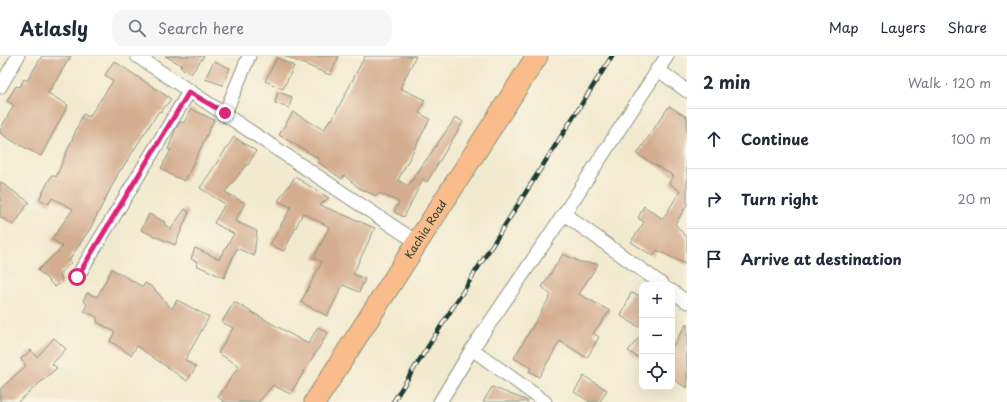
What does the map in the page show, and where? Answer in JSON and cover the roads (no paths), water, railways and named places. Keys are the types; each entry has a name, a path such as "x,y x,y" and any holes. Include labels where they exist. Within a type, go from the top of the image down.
{"main road":[{"name":"Kachia Road","path":"315,402 537,56"}],"street":[{"path":"0,87 18,56"},
{"path":"137,56 189,92 225,113 418,243"},
{"path":"225,113 249,56"},
{"path":"440,402 472,349 564,214 657,69 667,56"},
{"path":"657,69 687,92"},
{"path":"77,277 189,92"},
{"path":"564,214 659,282"},
{"path":"675,294 687,302"},
{"path":"472,349 545,402"}],"railway":[{"path":"393,402 612,56"}]}
